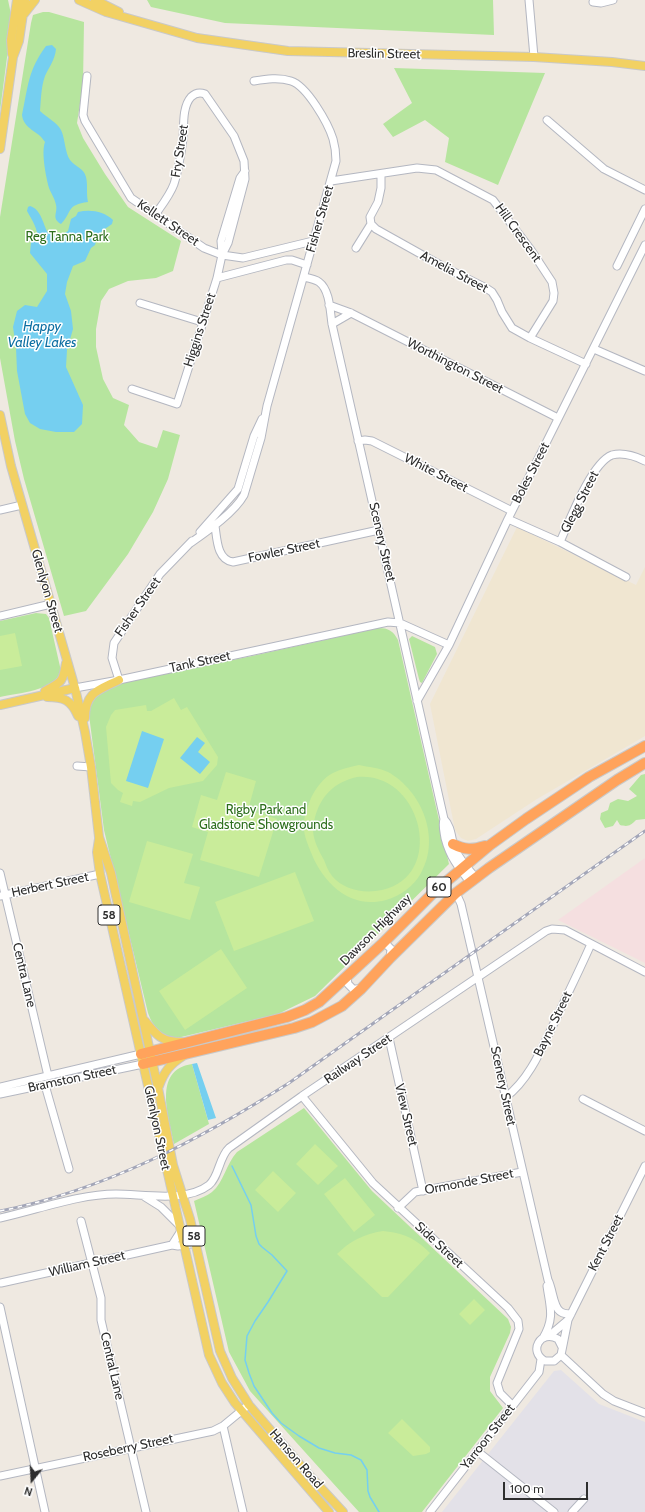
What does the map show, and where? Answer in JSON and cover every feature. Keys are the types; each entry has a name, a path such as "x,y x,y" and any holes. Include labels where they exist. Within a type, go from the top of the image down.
{"highway":[{"name":"Dawson Highway","path":"147,1058 193,1042 287,1017 305,1010 319,1002 382,944 435,891 490,845 589,777 645,746"},
{"name":"60","path":"147,1058 185,1054 294,1028 312,1022 342,1006 361,989 456,893 617,780 645,763"},
{"path":"453,844 471,850 490,845"}],"main road":[{"path":"14,0 16,10"},
{"path":"13,57 11,40 17,0"},
{"path":"0,149 13,57 18,42 25,0"},
{"path":"22,17 35,0"},
{"name":"Breslin Street","path":"79,0 106,12 197,38 288,51 534,57 612,62 645,66"},
{"name":"Breslin Street","path":"95,0 126,17"},
{"name":"Glenlyon Street","path":"0,416 11,466 75,688 91,767 99,836 111,873 143,1019 147,1058 158,1088 173,1165 183,1194 196,1243 220,1351 232,1378 249,1405"},
{"path":"34,697 61,682 64,675 66,660"},
{"path":"85,732 86,702 98,690 119,680"},
{"name":"Tank Street","path":"0,705 75,688"},
{"path":"34,697 55,697 69,702 75,709 85,732"},
{"name":"Glenlyon Street","path":"99,836 97,852 100,874 147,1058 172,1196 209,1355 226,1390 242,1411"},
{"name":"60","path":"143,1019 154,1033 166,1041 193,1042"},
{"path":"158,1088 166,1070 171,1063 185,1054"},
{"name":"Hanson Road","path":"249,1405 308,1474 343,1512"},
{"name":"Hanson Road","path":"242,1411 329,1512"}],"street":[{"path":"529,0 534,57"},
{"path":"593,2 601,3 613,0"},
{"name":"Kellett Street","path":"87,76 83,115 85,121 108,158 128,195 155,215 204,248 222,255 243,258 313,241"},
{"name":"Fisher Street","path":"189,544 215,526 244,495 261,438 267,406 336,161 334,140 329,128 311,99 298,85 292,81 283,79 254,81"},
{"name":"Fry Street","path":"155,215 171,191 178,171 188,101 192,96 201,93 205,94"},
{"name":"Higgins Street","path":"132,389 177,404 217,278 222,255 228,243 245,179 244,161 234,136 205,94"},
{"path":"547,120 604,169 645,190"},
{"name":"Hill Crescent","path":"331,181 417,168 436,170 493,200 531,250 554,287 553,301 530,338"},
{"path":"356,248 371,224 370,217 380,196 382,183 381,174"},
{"path":"617,266 645,209"},
{"name":"Amelia Street","path":"371,224 376,229 420,254 492,292 506,322 512,328 586,364"},
{"name":"Boles Street","path":"418,701 449,646 508,519 558,418 643,254 645,246"},
{"path":"217,278 286,260 292,260 307,265"},
{"name":"Scenery Street","path":"304,277 315,280 324,287 329,305 358,441 444,819 448,823 453,844 462,867"},
{"path":"140,303 202,322"},
{"name":"Worthington Street","path":"329,305 351,313 558,418"},
{"path":"332,324 351,313"},
{"path":"594,349 645,372"},
{"name":"Fisher Street","path":"119,680 112,658 114,643 160,574 233,497 238,489 254,436 267,406"},
{"name":"White Street","path":"358,441 372,441 512,511"},
{"name":"Glegg Street","path":"560,542 588,482 600,464 613,455 622,454 629,454 645,461"},
{"path":"0,510 22,505"},
{"path":"508,519 560,542 626,577"},
{"name":"Fowler Street","path":"215,526 221,554 226,560 233,562 379,530"},
{"path":"0,616 51,604"},
{"name":"Tank Street","path":"75,688 119,680 381,623 400,623"},
{"path":"400,623 449,646"},
{"path":"77,766 91,767"},
{"name":"Scenery Street","path":"444,819 442,825 450,855 473,880"},
{"name":"Centra Lane","path":"0,873 3,895 48,1076"},
{"name":"Herbert Street","path":"3,895 100,874"},
{"name":"Scenery Street","path":"456,893 461,904 479,977 522,1172 548,1280 551,1286 556,1308 569,1317"},
{"name":"Railway Street","path":"0,1218 93,1196 115,1194 172,1196 196,1190 210,1184 225,1152 302,1096 546,931 552,929 564,930 592,944"},
{"path":"382,944 386,944 391,949 390,958"},
{"path":"592,944 645,972"},
{"name":"Bayne Street","path":"506,1097 517,1089 524,1080 540,1052 592,944"},
{"path":"347,977 348,984 353,989 361,989"},
{"name":"View Street","path":"389,1038 423,1191"},
{"name":"Bramston Street","path":"0,1087 48,1076 147,1058"},
{"name":"Bramston Street","path":"0,1094 45,1085 147,1058"},
{"path":"45,1085 69,1169"},
{"name":"Side Street","path":"302,1096 373,1183 398,1208 508,1308 518,1321 519,1329 497,1383 500,1393 512,1406"},
{"path":"583,1099 645,1131"},
{"name":"Kent Street","path":"562,1347 569,1317 642,1180 645,1166"},
{"name":"Ormonde Street","path":"398,1208 415,1192 522,1172"},
{"path":"139,1195 156,1203 180,1229 172,1245"},
{"name":"Central Lane","path":"80,1221 101,1298 101,1320 146,1512"},
{"name":"William Street","path":"0,1284 172,1245 178,1246 196,1243"},
{"name":"Scenery Street","path":"546,1337 551,1315 547,1286 548,1280"},
{"path":"0,1306 45,1512"},
{"name":"Kent Street","path":"546,1337 569,1317"},
{"path":"546,1337 558,1339 562,1347 561,1355 550,1362 541,1359 536,1350 537,1345 546,1337"},
{"path":"561,1355 603,1394 614,1401 645,1413"},
{"name":"Yarroon Street","path":"430,1512 539,1372 541,1359"},
{"name":"Roseberry Street","path":"0,1476 213,1431 223,1426 249,1405"},
{"path":"223,1426 243,1512"},
{"path":"477,1451 554,1512"},
{"path":"572,1512 584,1499"}],"shaded area":[{"path":"517,527 636,585 645,567 645,736 537,799 476,839 468,841 461,838 455,830 430,704"},
{"path":"645,858 645,963 558,920"},
{"path":"561,1370 599,1404 645,1422 645,1512 442,1512 554,1371"}],"green space":[{"path":"0,0 8,0 12,19 0,111"},
{"path":"147,0 493,0 494,35 225,23 151,7"},
{"name":"Reg Tanna Park","path":"49,12 84,22 83,84 77,123 83,138 105,174 128,207 181,241 173,271 156,278 128,281 109,289 101,301 96,329 96,347 103,379 113,398 129,405 124,425 139,442 157,448 163,430 180,435 168,479 153,512 128,554 86,611 64,616 24,479 15,441 0,358 0,217 31,23 33,15"},
{"path":"394,68 545,73 498,185 445,162 449,138 425,120 393,137 383,124 412,103"},
{"path":"36,613 46,614 49,618 61,671 57,678 44,687 0,697 0,621"},
{"name":"Rigby Park and Gladstone Showgrounds","path":"378,628 390,631 398,640 449,864 315,996 278,1014 177,1038 163,1033 155,1027 148,1013 104,830 89,715 91,699 116,684"},
{"path":"15,633 22,666 0,670 0,636"},
{"path":"412,636 435,647 437,654 422,683 419,679 409,639"},
{"path":"174,698 181,710 187,707 218,757 217,765 203,781 169,788 140,802 133,801 132,806 120,802 123,793 111,783 106,727 111,715 115,710 146,705 147,711 151,711"},
{"path":"359,765 388,772 400,780 419,803 425,816 428,831 429,845 427,859 415,882 396,896 386,900 373,902 360,901 349,897 330,883 315,862 307,841 304,827 305,814 311,798 323,780 342,769","holes":["357,777 379,780 397,790 411,806 418,826 420,847 415,866 402,881 382,890 355,890 342,885 329,872 314,839 313,829 315,817 325,796 342,782"]},
{"path":"226,772 256,781 248,810 277,819 259,877 200,860 208,832 192,827 201,795 217,800"},
{"path":"645,774 645,819 636,820 627,826 620,825 617,820 613,826 605,828 600,819 601,813 608,810 610,803 618,799 628,801 637,796 629,789 641,775"},
{"path":"147,841 193,854 184,883 200,887 190,920 129,902"},
{"path":"295,872 314,921 234,951 215,902"},
{"path":"221,949 247,988 185,1030 159,991"},
{"path":"192,1064 209,1124 174,1144 167,1108 167,1085 172,1075 180,1068"},
{"path":"304,1108 372,1191 508,1319 511,1327 510,1333 490,1377 490,1391 503,1408 422,1512 359,1512 250,1391 229,1352 194,1201 208,1195 216,1188 237,1152"},
{"path":"315,1144 338,1166 318,1185 296,1164"},
{"path":"273,1171 296,1193 278,1212 255,1190"},
{"path":"345,1178 375,1215 354,1232 324,1194"},
{"path":"383,1231 409,1237 430,1253 388,1297 382,1297 337,1254 347,1245 358,1239"},
{"path":"474,1299 485,1310 470,1325 459,1314"},
{"path":"402,1419 430,1447 430,1452 413,1456 388,1433"}],"water":[{"path":"52,45 56,49 53,60 45,76 41,94 40,111 55,122 59,127 68,157 85,174 87,180 88,202 81,203 73,207 61,224 56,220 54,198 49,188 47,178 44,158 45,142 25,124 22,115 27,87 32,71 46,46"},
{"name":"Happy Valley Lakes","path":"30,206 39,213 48,233 54,235 61,235 68,231 71,219 76,216 78,212 97,212 113,220 112,224 102,231 97,238 95,245 91,248 85,261 73,266 67,282 65,294 71,311 73,329 67,350 66,367 83,405 82,424 74,432 56,432 40,429 30,423 25,414 17,371 13,327 17,311 25,305 37,307 47,291 47,274 30,253 31,242 37,240 37,233 35,225 27,211 28,207"},
{"path":"142,731 164,739 148,788 126,781"},
{"path":"197,737 205,743 198,752 210,762 200,774 180,758"},
{"path":"197,1063 216,1118 208,1120 192,1064"}],"waterway":[{"path":"232,1166 251,1205 256,1236 259,1244 287,1271 247,1336 245,1360 254,1386 272,1413 281,1423 299,1436 319,1448 335,1453 351,1455 361,1460 367,1470 368,1491 370,1497 379,1512"}],"railway":[{"path":"0,1211 39,1202 114,1176 186,1143 255,1104 289,1083 645,831"}]}
